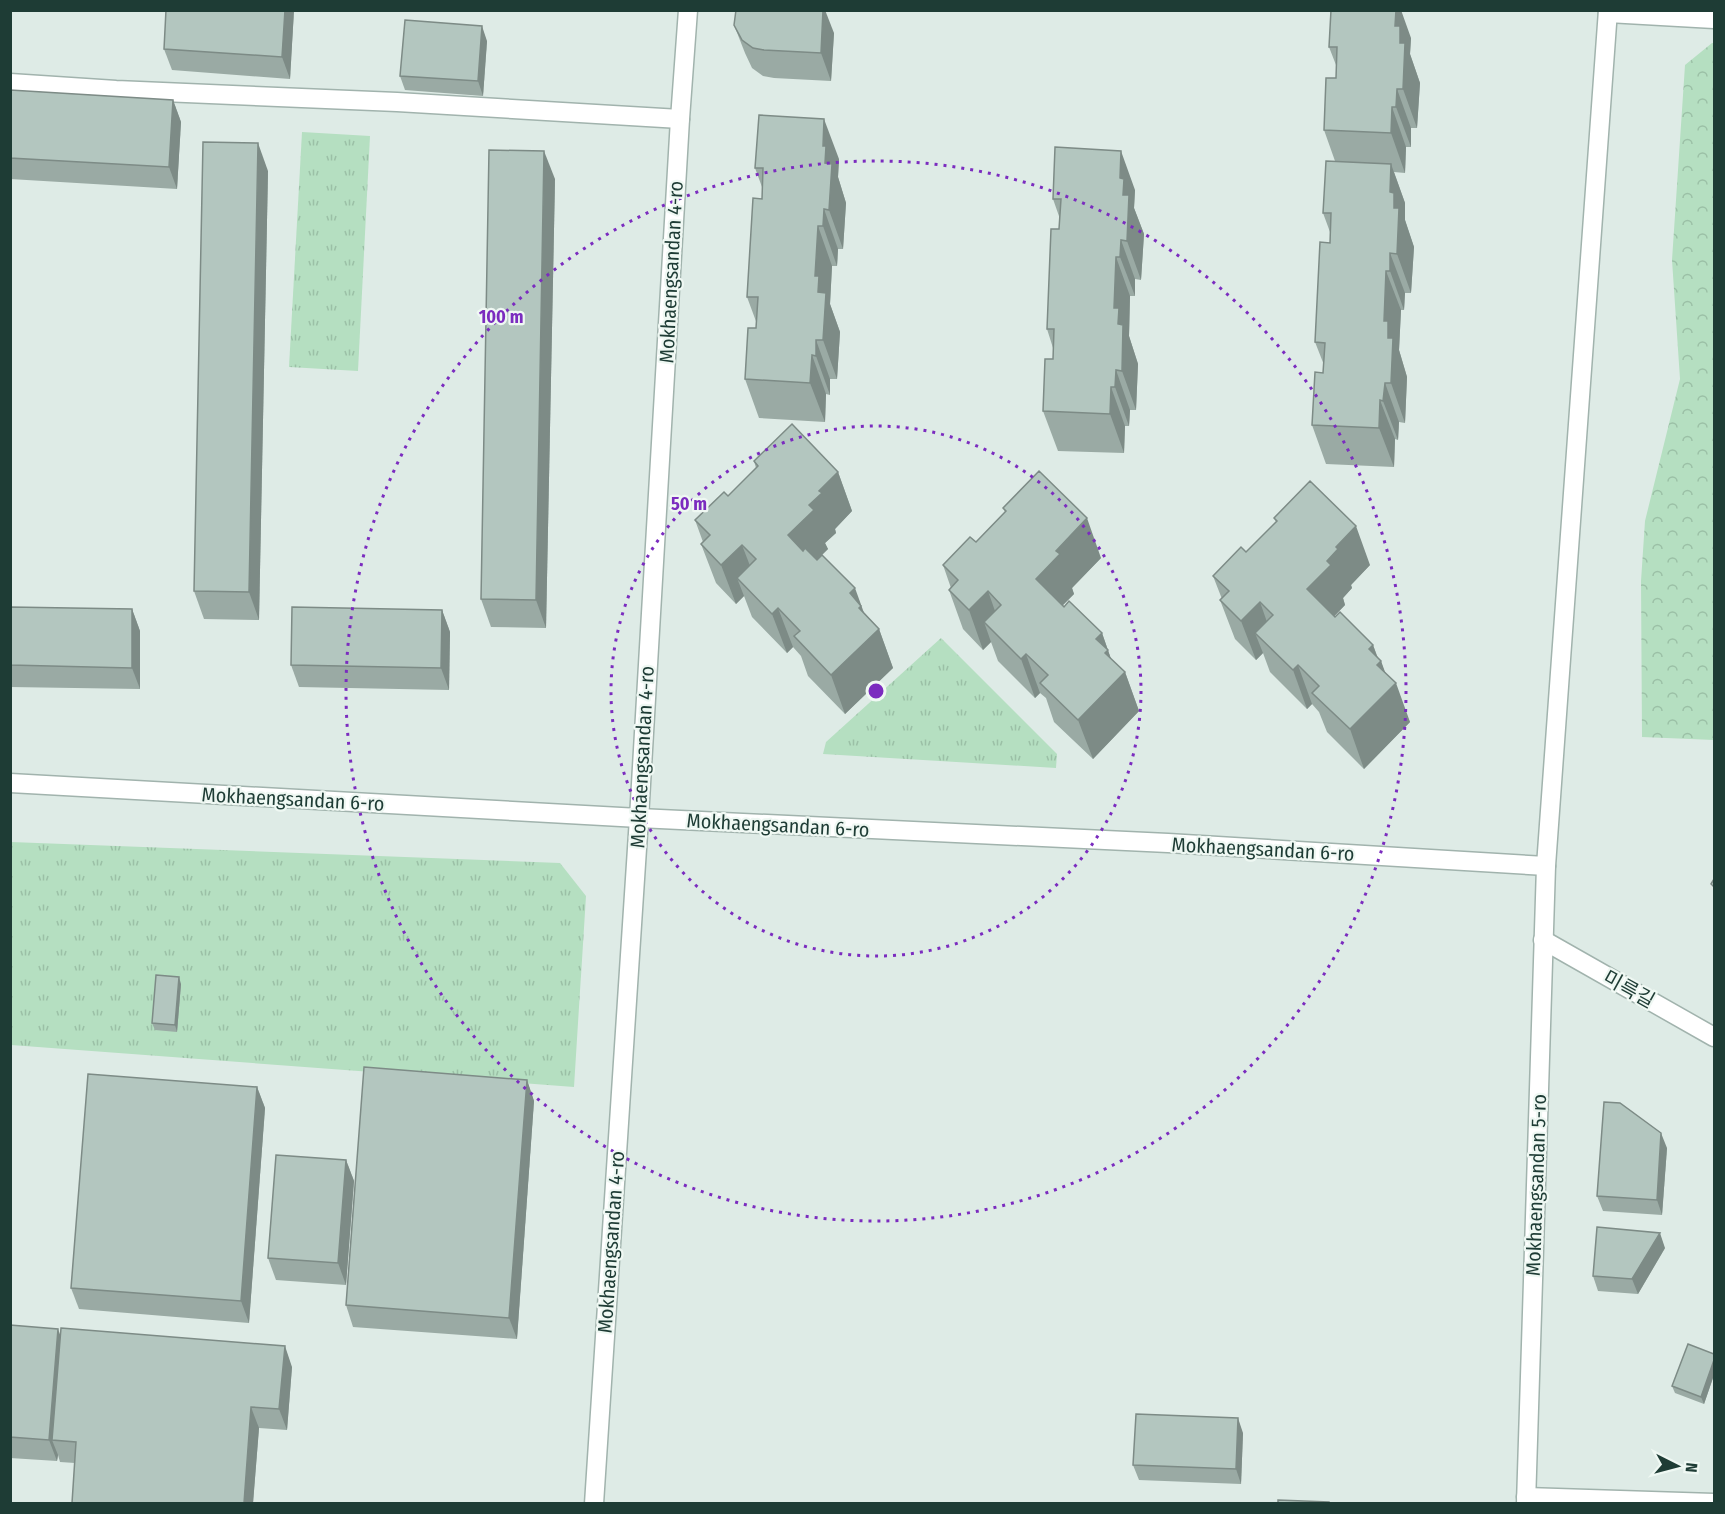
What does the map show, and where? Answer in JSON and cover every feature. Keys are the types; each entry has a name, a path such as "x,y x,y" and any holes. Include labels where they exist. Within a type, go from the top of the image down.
{"street":[{"name":"Mokhaengsandan 4-ro","path":"594,1503 639,818 688,10"},
{"path":"1608,12 1714,19"},
{"name":"Mokhaengsandan 5-ro","path":"1526,1500 1545,866 1608,12"},
{"path":"10,83 680,119"},
{"name":"Mokhaengsandan 6-ro","path":"10,783 639,818 1168,843 1545,866"},
{"name":"미륵길","path":"1543,940 1714,1037"},
{"path":"1526,1500 1714,1503"}],"green space":[{"path":"1714,43 1714,740 1642,737 1641,581 1645,521 1680,379 1672,260 1685,65"},
{"path":"302,132 370,136 358,371 289,367"},
{"path":"941,638 1057,754 1056,768 823,754 826,742"},
{"path":"11,842 560,863 586,896 574,1087 11,1045"}],"building":[{"path":"166,10 285,10 282,57 164,49"},
{"path":"736,10 823,10 821,53 753,48 742,40 734,25"},
{"path":"1331,10 1396,10 1395,26 1400,26 1400,43 1405,43 1403,89 1397,89 1396,107 1392,107 1391,133 1324,130 1326,78 1336,78 1337,47 1329,47"},
{"path":"405,20 482,26 478,81 400,76"},
{"path":"10,90 173,100 169,167 10,158"},
{"path":"759,115 824,119 825,163 832,164 829,210 824,209 823,226 818,226 815,276 819,276 818,292 826,293 823,340 816,340 816,356 812,355 810,383 745,379 748,328 756,328 758,297 747,297 753,198 762,199 763,168 755,168"},
{"path":"203,142 258,143 249,592 194,591"},
{"path":"1055,147 1121,151 1120,178 1124,179 1123,195 1129,195 1127,241 1121,240 1120,257 1116,257 1114,308 1119,308 1118,324 1123,325 1122,371 1116,370 1115,387 1111,387 1110,414 1043,411 1045,359 1053,359 1054,329 1047,329 1051,229 1059,229 1061,199 1053,199"},
{"path":"489,150 544,151 536,600 481,599"},
{"path":"1326,161 1391,164 1390,192 1394,193 1394,208 1399,208 1397,254 1390,253 1390,271 1386,271 1384,321 1388,321 1388,338 1393,338 1391,383 1385,383 1383,401 1380,400 1379,428 1312,425 1315,372 1323,373 1325,343 1315,342 1320,242 1330,243 1331,213 1323,213"},
{"path":"792,424 838,472 819,491 822,493 809,505 814,510 788,535 803,551 805,548 817,560 822,555 855,588 850,593 861,606 859,608 879,629 831,675 794,636 800,631 778,608 772,614 737,578 756,559 742,545 721,565 701,544 710,535 695,520 724,492 728,496 758,466 754,461"},
{"path":"1039,471 1087,518 1056,551 1060,554 1036,579 1064,607 1069,601 1102,633 1096,639 1108,650 1105,653 1125,672 1078,720 1040,683 1048,675 1026,654 1021,659 984,622 1001,605 988,591 969,610 949,590 958,580 943,565 970,537 976,542 1006,511 1003,508"},
{"path":"1310,481 1356,526 1336,547 1338,549 1327,561 1331,565 1307,589 1335,617 1340,612 1373,645 1369,649 1381,661 1377,665 1396,683 1350,729 1312,693 1319,686 1298,665 1293,670 1255,633 1273,615 1260,602 1241,621 1220,600 1229,591 1213,576 1241,547 1246,552 1277,521 1274,518"},
{"path":"10,607 132,609 132,668 10,665"},
{"path":"292,607 442,610 441,668 291,665"},
{"path":"156,975 179,977 175,1025 152,1023"},
{"path":"364,1067 527,1080 509,1318 346,1305"},
{"path":"88,1074 257,1087 241,1301 71,1288"},
{"path":"1604,1102 1620,1103 1661,1133 1657,1200 1597,1196"},
{"path":"276,1155 346,1160 338,1263 268,1258"},
{"path":"1597,1227 1660,1233 1632,1279 1593,1276"},
{"path":"10,1325 58,1329 49,1440 10,1437"},
{"path":"61,1328 285,1346 279,1409 251,1407 244,1503 72,1503 76,1442 52,1440"},
{"path":"1688,1344 1714,1354 1701,1397 1672,1386"},
{"path":"1136,1414 1238,1418 1236,1469 1133,1465"},
{"path":"1278,1500 1329,1502 1329,1503 1278,1503"}]}
